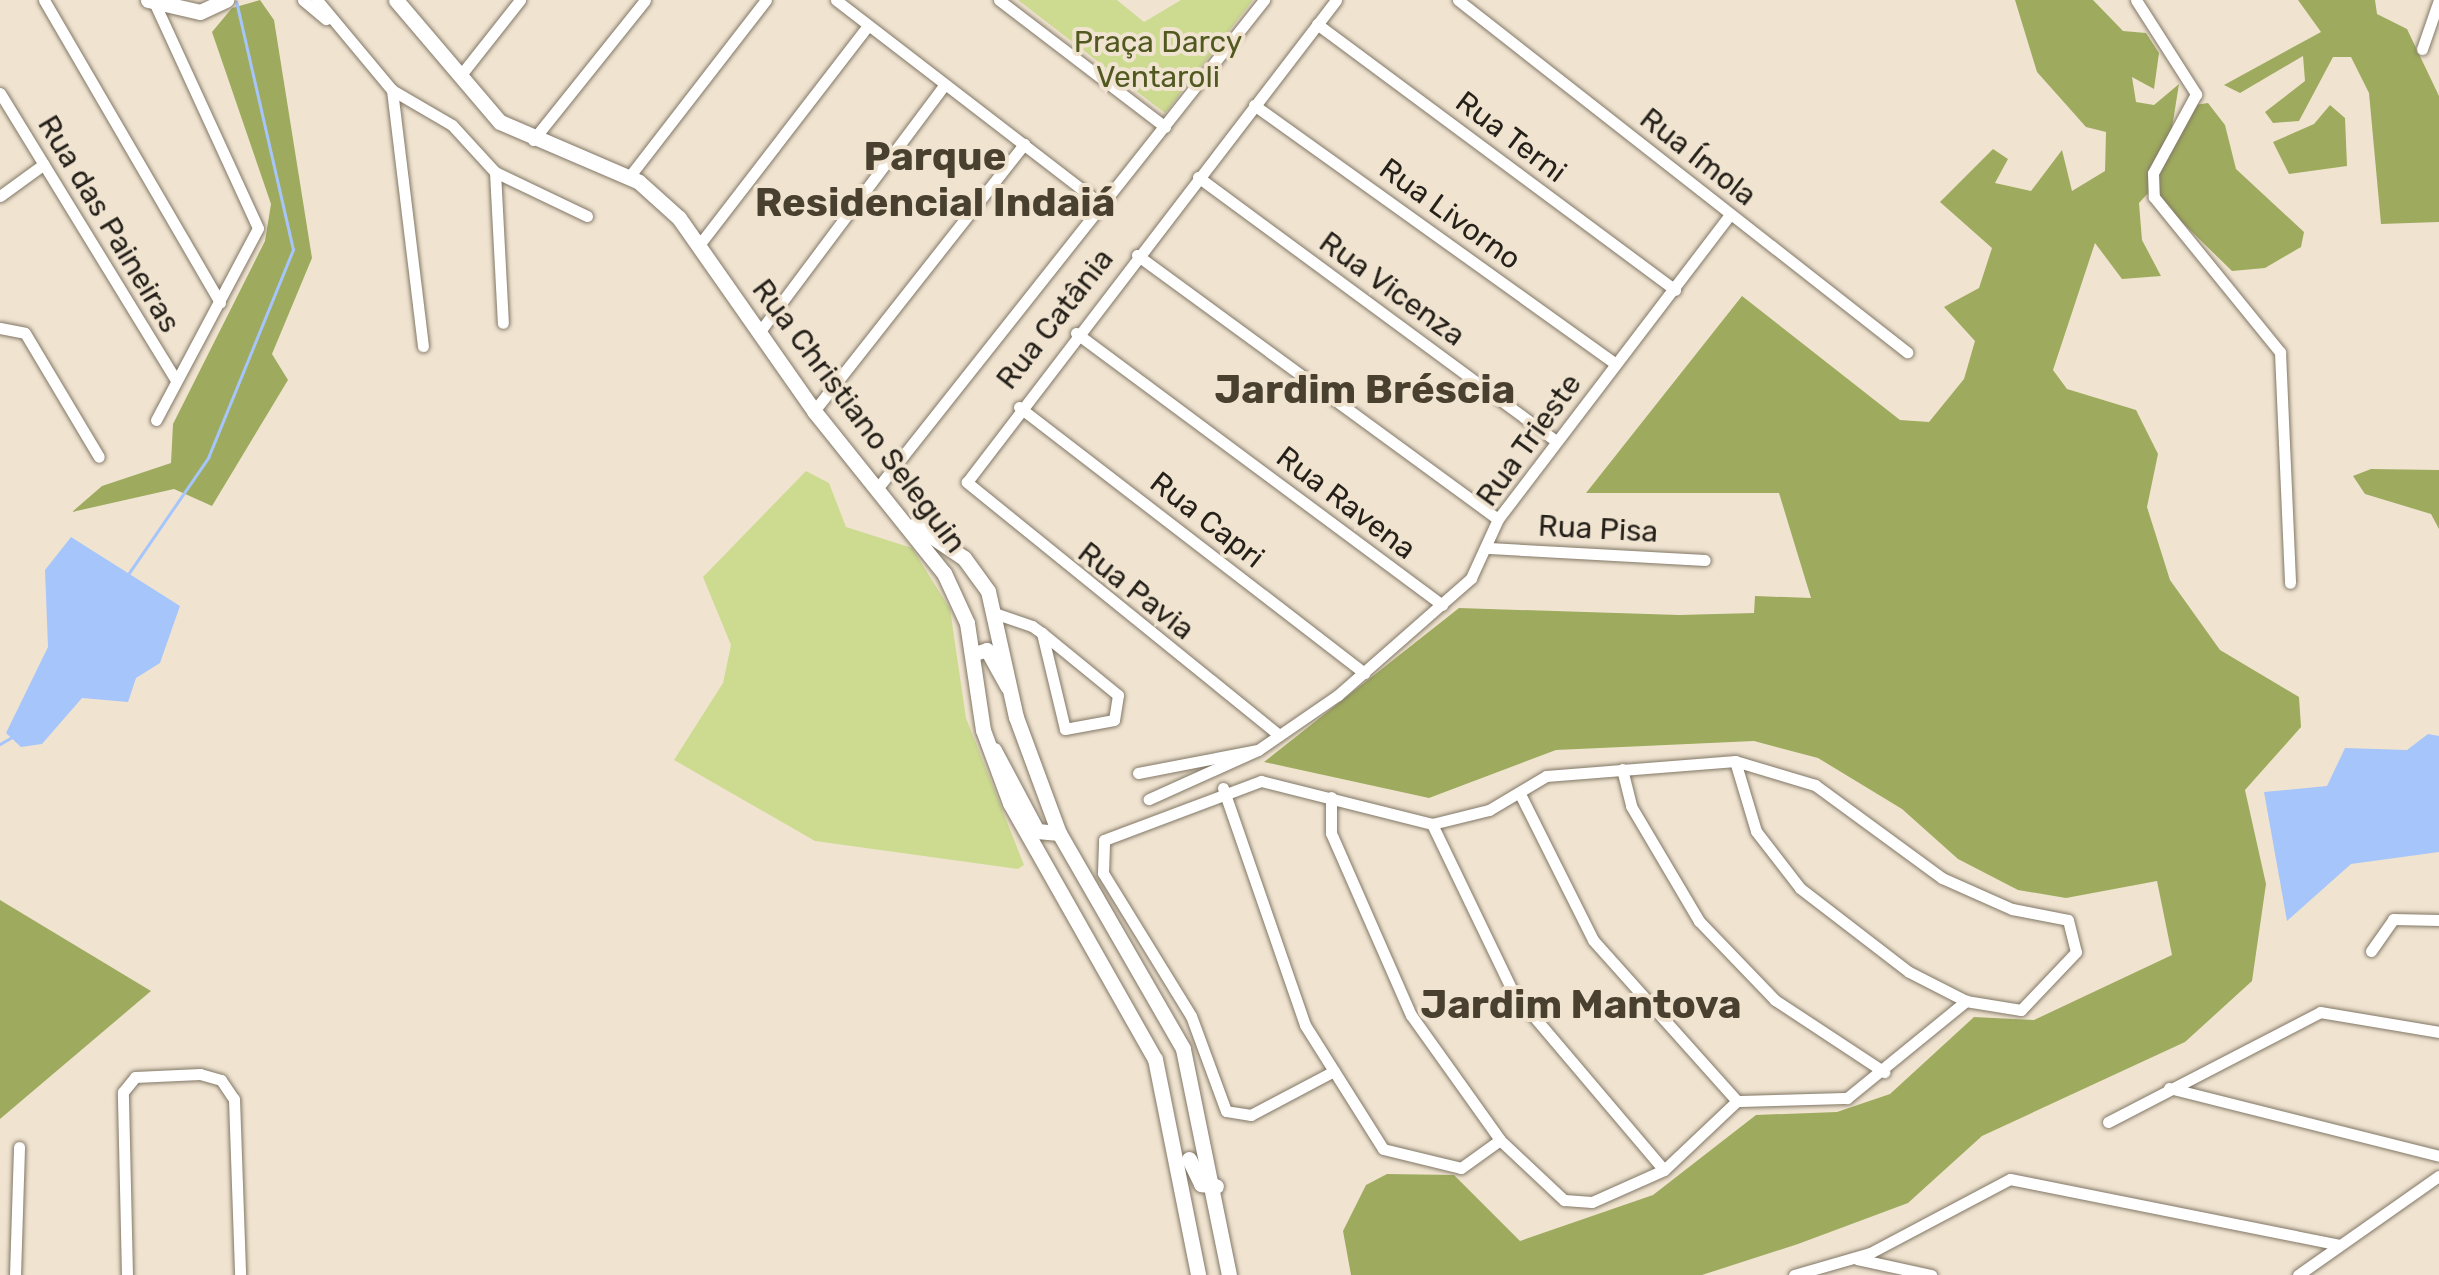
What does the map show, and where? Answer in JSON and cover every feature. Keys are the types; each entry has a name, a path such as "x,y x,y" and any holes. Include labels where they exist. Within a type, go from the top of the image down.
{"main road":[{"name":"Rua Christiano Seleguin","path":"396,0 500,122 533,140 629,178 699,245 814,411 880,485 960,600 988,744 1019,823 1144,1032 1178,1145 1198,1275"},
{"path":"152,3 222,2"},
{"path":"907,520 977,572 997,614 1008,688 1059,833 1166,1012 1200,1112 1229,1275"},
{"path":"988,744 1010,766 1038,831 1059,833"},
{"path":"1168,1105 1200,1112"},
{"path":"1178,1145 1201,1184 1216,1186"}],"street":[{"path":"44,0 220,303"},
{"path":"303,0 346,32"},
{"path":"317,0 392,90 452,125 494,172 587,216"},
{"path":"460,76 520,0"},
{"path":"533,140 645,0"},
{"path":"629,178 766,0"},
{"path":"836,0 1102,205"},
{"path":"999,0 1164,127"},
{"path":"880,485 1264,0"},
{"name":"Rua Catânia","path":"967,482 1018,407 1336,0"},
{"name":"Rua Ímola","path":"1458,0 1907,352"},
{"path":"2136,0 2196,94 2152,173 2154,197 2280,352 2290,584"},
{"path":"2422,49 2439,0"},
{"path":"152,3 258,228 156,420"},
{"name":"Rua Terni","path":"1317,24 1675,290"},
{"path":"699,245 867,27"},
{"path":"758,334 945,84"},
{"path":"392,90 423,346"},
{"name":"Rua das Paineiras","path":"0,93 176,380"},
{"name":"Rua Livorno","path":"1254,105 1616,364"},
{"path":"814,411 1024,144"},
{"path":"0,196 44,164"},
{"path":"494,172 503,323"},
{"name":"Rua Vicenza","path":"1198,177 1556,442"},
{"name":"Rua Trieste","path":"1149,799 1258,750 1364,673 1442,605 1489,548 1498,520 1730,214"},
{"path":"1137,256 1498,520"},
{"path":"5,327 25,333 99,457"},
{"name":"Rua Ravena","path":"1076,333 1442,605"},
{"name":"Rua Capri","path":"1018,407 1364,673"},
{"name":"Rua Pavia","path":"967,482 1280,735"},
{"name":"Rua Pisa","path":"1489,548 1704,560"},
{"path":"997,614 1042,633 1118,695 1120,713 1082,732 1065,728 1048,672 1042,633"},
{"path":"972,655 987,650 1008,688"},
{"path":"1048,672 1064,651"},
{"name":"Rua Trieste","path":"1138,773 1258,750"},
{"path":"1334,1071 1251,1116 1226,1111 1191,1016 1104,873 1104,840 1223,788 1261,781 1432,824 1520,794 1546,776 1735,762 1815,784 1942,878 2012,909 2068,920 2076,952 2030,1008 1966,1000 1873,949 1800,888 1756,831 1735,762"},
{"path":"1622,769 1631,806 1700,921 1775,1000 1884,1072"},
{"path":"1223,788 1275,952 1334,1071 1395,1158 1466,1167 1500,1140"},
{"path":"1520,794 1593,940 1737,1101"},
{"path":"1332,798 1331,833 1377,946 1412,1014 1500,1140 1548,1190 1576,1203 1664,1170 1737,1101 1847,1098 1884,1072 1966,1000"},
{"path":"1432,824 1513,992 1664,1170"},
{"path":"2371,951 2393,919 2439,920"},
{"path":"2108,1122 2320,1012 2439,1032"},
{"path":"127,1275 123,1092 134,1077 200,1074 221,1080 234,1099 240,1275"},
{"path":"2169,1088 2439,1156"},
{"path":"15,1275 6,1198 19,1147"},
{"path":"2298,1275 2439,1176"},
{"path":"1794,1275 1855,1258 2010,1178 2339,1245"},
{"path":"1855,1258 1932,1275"}],"green space":[{"path":"260,0 274,20 312,258 272,354 288,380 212,506 174,489 72,512 102,486 171,463 173,424 265,241 271,204 212,32 232,8"},
{"name":"Praça Darcy Ventaroli","path":"1018,0 1117,0 1144,22 1181,0 1253,0 1165,113"},
{"path":"2015,0 2093,0 2123,31 2146,33 2159,53 2154,89 2132,77 2136,102 2154,105 2179,84 2171,134 2195,105 2208,103 2225,125 2236,169 2304,232 2301,247 2265,268 2232,271 2150,191 2139,203 2142,240 2161,276 2122,279 2095,243 2053,370 2067,389 2136,410 2158,454 2147,507 2170,580 2220,650 2299,697 2301,727 2245,790 2266,884 2252,981 2185,1042 1982,1136 1908,1203 1798,1244 1702,1275 1351,1275 1343,1231 1366,1185 1387,1174 1454,1175 1520,1241 1653,1195 1756,1115 1837,1112 1890,1094 1974,1017 2034,1020 2172,955 2157,881 2066,898 2018,890 1958,859 1902,809 1818,758 1754,741 1556,750 1429,798 1264,762 1459,608 1679,615 1754,613 1755,596 1811,598 1779,493 1586,493 1742,296 1900,420 1929,422 1964,379 1975,341 1944,307 1979,288 1992,248 1940,202 1993,149 2008,159 1995,183 2031,191 2062,150 2072,191 2105,171 2106,132 2086,127 2037,72"},
{"path":"2298,0 2375,0 2377,14 2407,29 2439,96 2439,222 2381,224 2369,93 2351,57 2333,57 2299,121 2273,123 2265,112 2305,81 2303,56 2240,93 2224,85 2321,32"},
{"path":"2330,105 2345,118 2347,166 2289,174 2273,142 2314,124"},
{"path":"2371,469 2439,470 2439,529 2431,514 2365,494 2353,476"},
{"path":"806,471 829,483 846,527 912,548 950,609 966,718 1024,865 1018,869 815,841 674,760 723,683 731,645 703,577"},
{"path":"0,900 151,991 0,1119"}],"water":[{"path":"71,537 180,606 160,663 136,678 128,702 82,698 42,744 21,747 6,733 48,647 45,570"},
{"path":"2428,734 2439,736 2439,852 2351,864 2287,921 2264,792 2327,786 2345,748 2407,750"}],"waterway":[{"path":"129,573 208,458 293,250 236,2"},
{"path":"0,744 12,737"}],"district":[{"name":"Parque Residencial Indaiá","path":"935,180"},
{"name":"Jardim Bréscia","path":"1365,390"},
{"name":"Jardim Mantova","path":"1581,1005"}]}
